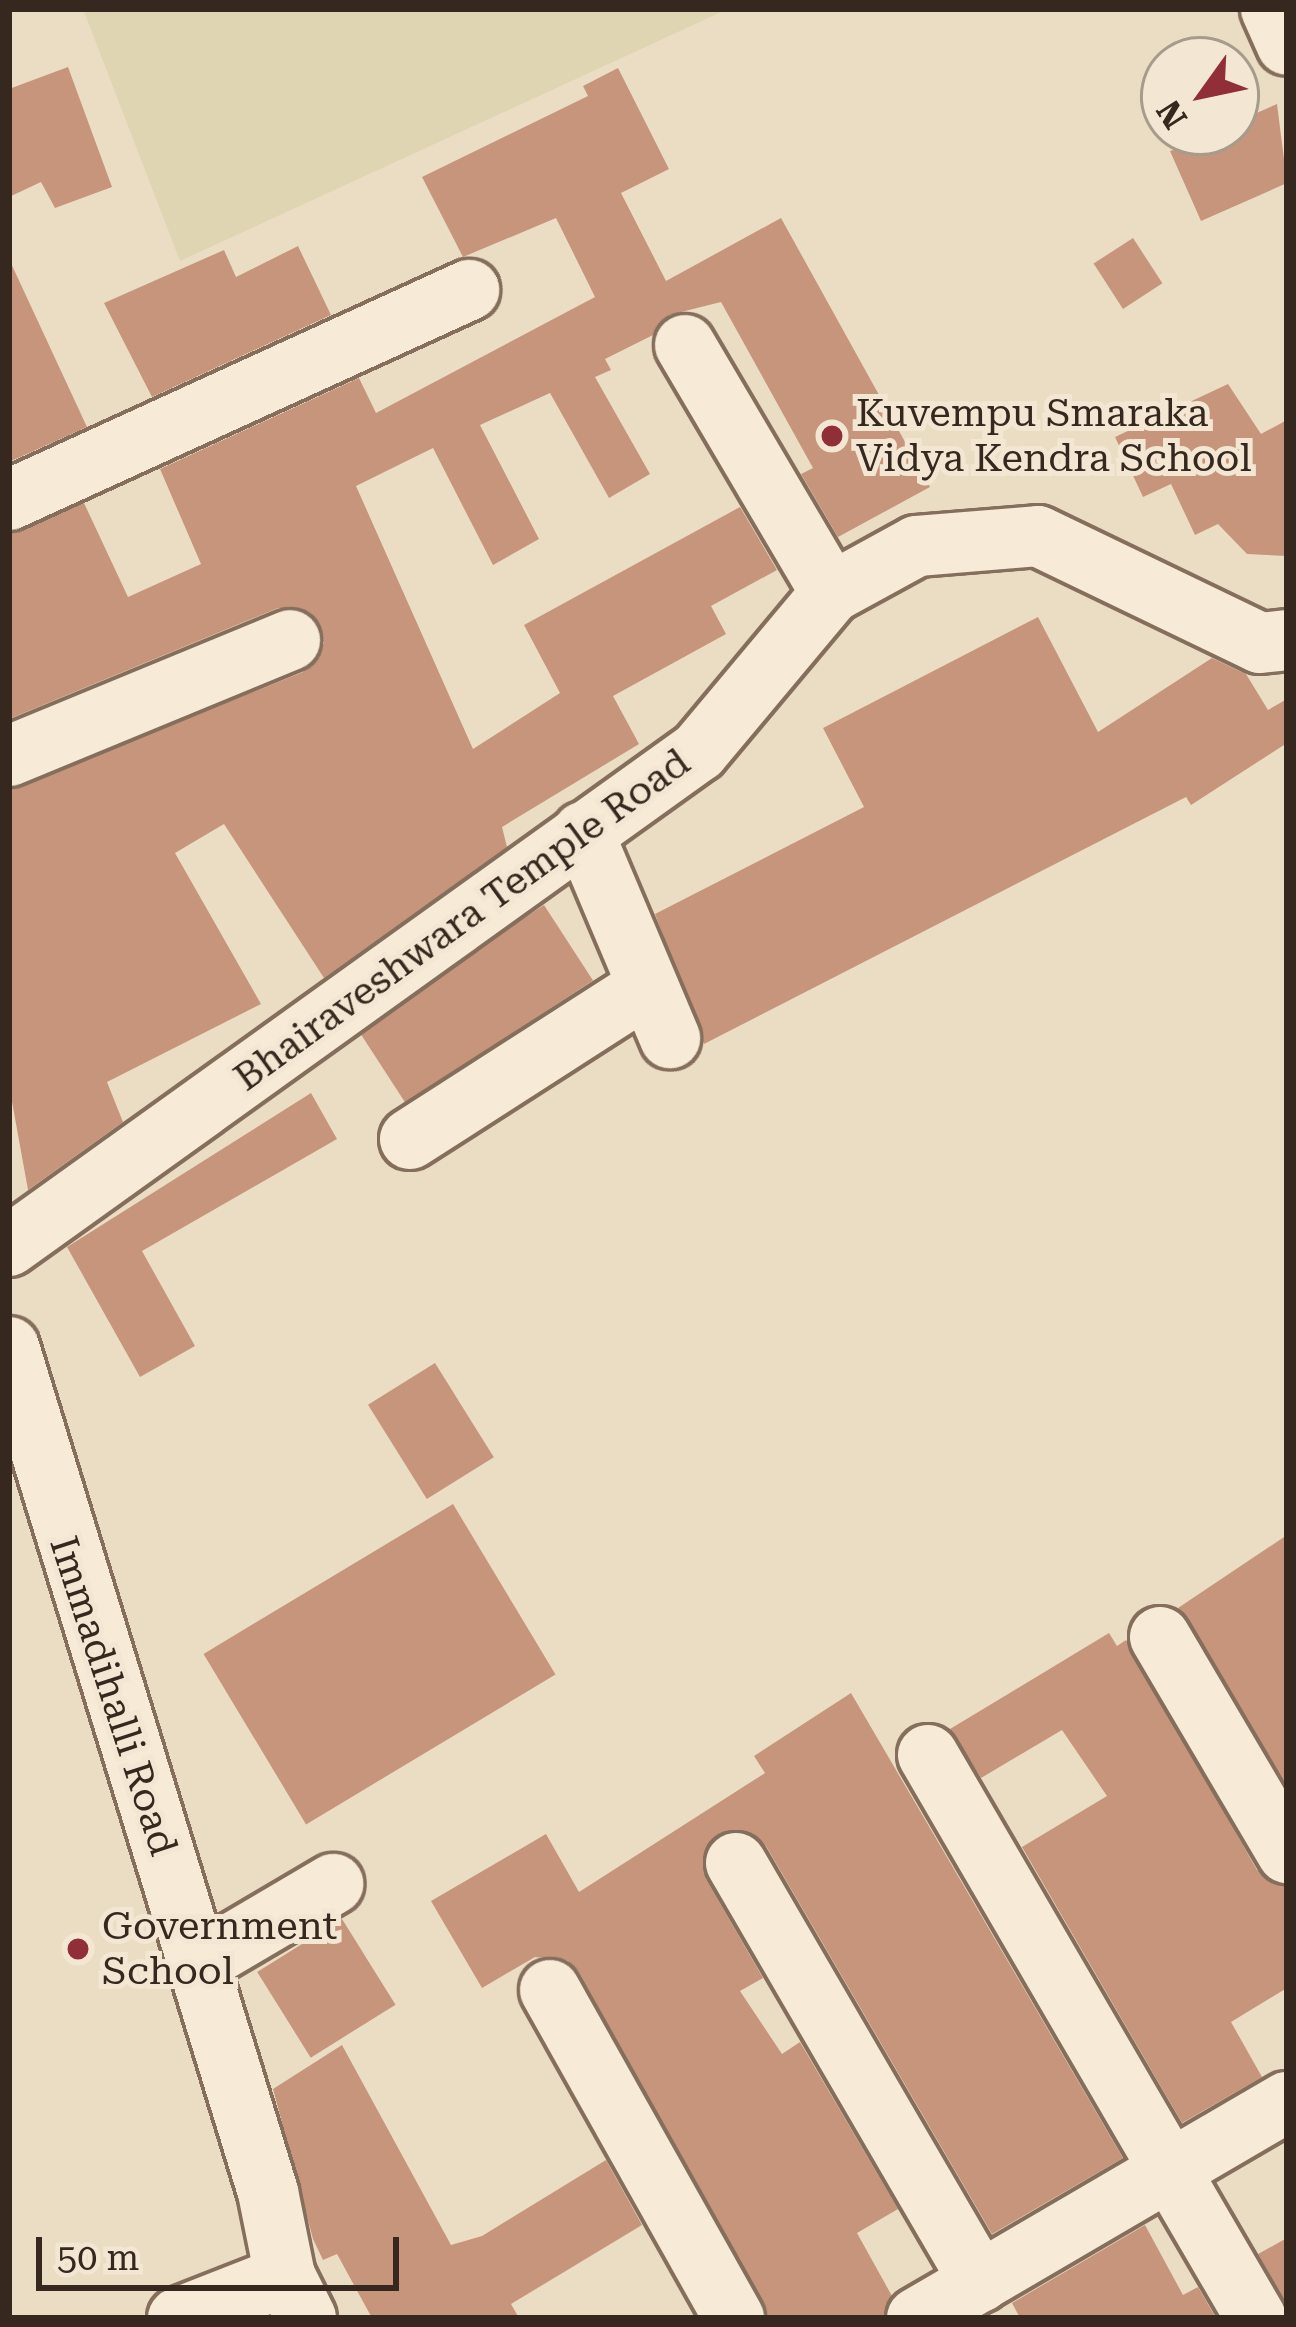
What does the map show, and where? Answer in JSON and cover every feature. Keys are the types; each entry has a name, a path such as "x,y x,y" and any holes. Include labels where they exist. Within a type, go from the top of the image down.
{"street":[{"path":"1271,9 1287,45"},
{"path":"9,500 469,290"},
{"path":"686,345 831,593"},
{"name":"Bhairaveshwara Temple Road","path":"9,1246 699,751 831,593 917,546 1038,536 1260,643 1287,640"},
{"path":"9,756 290,640"},
{"path":"410,1139 657,1014 583,832"},
{"name":"Immadihalli Road","path":"12,1385 199,1963 296,2297"},
{"path":"1160,1637 1287,1853"},
{"path":"928,1755 1256,2318"},
{"path":"736,1862 980,2282"},
{"path":"199,1963 333,1884"},
{"path":"550,1990 734,2318"},
{"path":"917,2318 1287,2102"},
{"path":"178,2318 296,2297"}],"shaded area":[{"path":"83,9 728,9 180,261"}],"building":[{"path":"68,67 112,187 55,208 41,182 9,197 9,89"},
{"path":"618,68 669,169 621,193 666,281 781,218 930,487 838,537 801,474 813,468 721,302 669,315 653,335 605,359 611,370 595,377 650,474 609,498 550,393 480,425 539,539 493,565 433,448 356,486 473,749 560,693 524,625 740,507 777,570 711,606 726,634 613,696 639,744 502,827 507,847 324,978 224,824 175,853 261,1004 107,1082 123,1122 28,1190 9,1085 9,790 303,672 324,643 310,612 278,608 9,719 9,534 84,503 128,597 201,564 160,469 359,378 376,413 595,297 556,218 463,257 422,177 588,96 583,86"},
{"path":"1277,104 1287,183 1201,221 1172,156 1260,156 1260,111"},
{"path":"1133,238 1162,283 1123,309 1094,264"},
{"path":"298,246 331,315 152,397 104,303 224,250 236,277"},
{"path":"9,259 87,427 9,462"},
{"path":"1228,384 1261,434 1287,420 1287,556 1247,554 1218,524 1195,535 1171,484 1143,497 1115,437"},
{"path":"1038,617 1098,732 1212,658 1246,674 1268,710 1287,699 1287,743 1191,805 1186,797 704,1044 655,914 864,807 823,728"},
{"path":"544,905 593,980 405,1102 356,1027"},
{"path":"311,1093 337,1139 142,1251 195,1346 140,1377 67,1247"},
{"path":"435,1363 494,1457 427,1499 368,1405"},
{"path":"453,1504 555,1675 306,1824 204,1654"},
{"path":"1287,1535 1287,1785 1178,1608"},
{"path":"1109,1633 1117,1646 1126,1640 1257,1870 1287,1887 1287,1988 1231,2022 1262,2077 1182,2123 1022,1847 1107,1796 1062,1730 981,1778 950,1729"},
{"path":"851,1693 1123,2158 992,2234 766,1846 752,1833 720,1833 706,1847 706,1879 763,1978 740,1991 782,2054 800,2042 898,2209 857,2233 892,2296 883,2318 768,2318 579,1972 567,1960 535,1957 482,1988 431,1901 546,1834 579,1892 765,1773 754,1756"},
{"path":"342,1919 396,2005 311,2058 257,1972"},
{"path":"342,2045 451,2245 482,2236 606,2160 642,2225 511,2304 519,2318 372,2318 337,2254 323,2260 313,2239 273,2089"},
{"path":"1145,2225 1183,2295 1198,2287 1216,2318 1020,2318 1012,2303"},
{"path":"1287,2238 1287,2304 1258,2254"}],"place":[{"name":"Kuvempu Smaraka Vidya Kendra School","path":"832,436"},
{"name":"Government School","path":"78,1949"}]}
